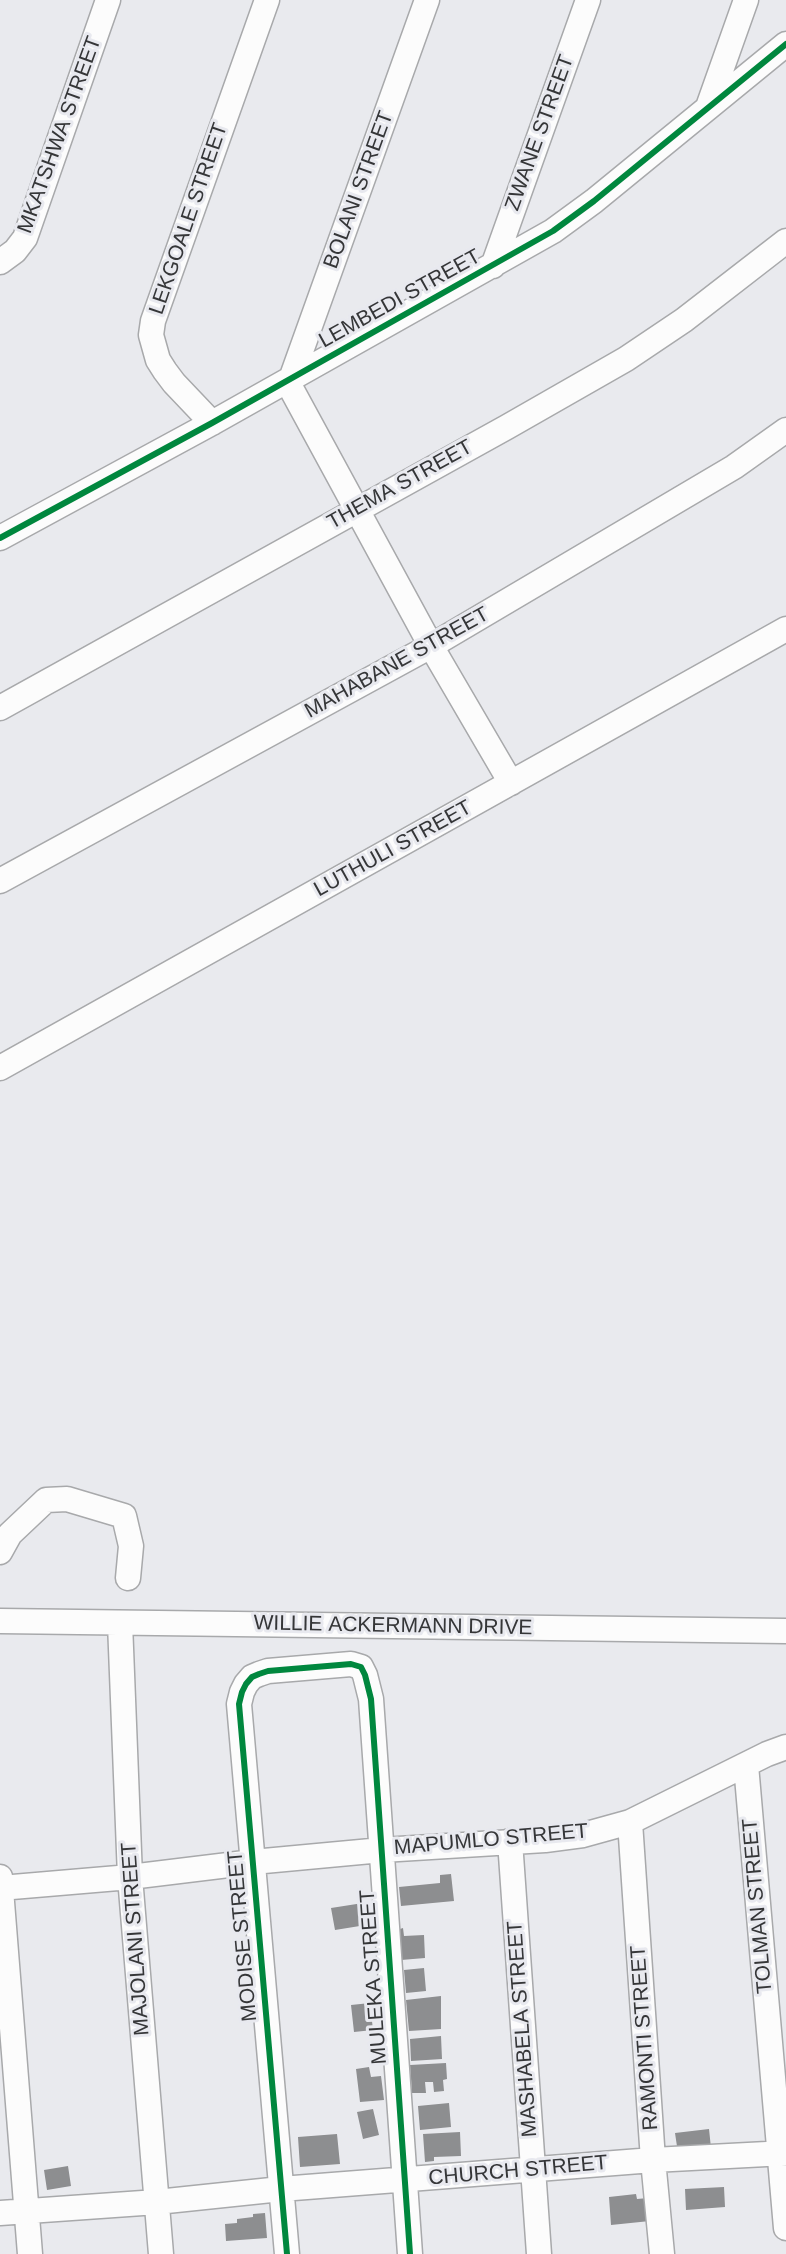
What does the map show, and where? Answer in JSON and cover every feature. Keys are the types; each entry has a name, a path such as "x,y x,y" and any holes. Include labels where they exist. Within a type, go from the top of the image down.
{"street":[{"name":"MKATSHWA STREET","path":"0,262 15,251 25,238 108,0"},
{"name":"LEKGOALE STREET","path":"212,423 170,377 158,360 151,335 153,321 267,0"},
{"name":"BOLANI STREET","path":"289,380 427,0"},
{"name":"ZWANE STREET","path":"493,266 588,0"},
{"path":"708,107 746,0"},
{"name":"LEMBEDI STREET","path":"0,538 212,423 554,231 786,44"},
{"name":"THEMA STREET","path":"0,708 507,427 626,358 684,320 786,241"},
{"path":"289,380 431,646 511,783"},
{"name":"MAHABANE STREET","path":"0,881 431,646 734,467 786,430"},
{"name":"LUTHULI STREET","path":"0,1068 786,629"},
{"path":"0,1552 9,1534 46,1500 67,1499 124,1516 131,1546 128,1578"},
{"name":"WILLIE ACKERMANN DRIVE","path":"0,1621 786,1631"},
{"name":"MAJOLANI STREET","path":"120,1623 130,1878 161,2254"},
{"name":"MODISE STREET","path":"287,2254 239,1704 242,1692 252,1677 259,1674 268,1671 351,1664 361,1667 370,1699"},
{"name":"MULEKA STREET","path":"370,1699 410,2254"},
{"name":"MAPUMLO STREET","path":"0,1888 130,1878 253,1862 382,1850 546,1840 583,1835 630,1822 786,1747"},
{"name":"TOLMAN STREET","path":"746,1765 783,2153 786,2228"},
{"name":"RAMONTI STREET","path":"630,1822 653,2160 662,2254"},
{"name":"MASHABELA STREET","path":"510,1841 539,2254"},
{"path":"0,1877 30,2254"},
{"name":"CHURCH STREET","path":"0,2213 157,2202 281,2189 534,2169 783,2153"}],"building":[{"path":"451,1874 454,1901 401,1906 399,1887 440,1883 440,1875"},
{"path":"363,1903 366,1925 335,1930 331,1908"},
{"path":"403,1928 404,1936 424,1935 425,1958 401,1960 400,1929"},
{"path":"424,1968 426,1991 406,1993 404,1970"},
{"path":"441,1996 441,2029 409,2031 406,2000"},
{"path":"370,2003 373,2030 354,2032 351,2005"},
{"path":"441,2036 442,2059 411,2061 410,2039"},
{"path":"446,2063 447,2079 443,2080 444,2091 434,2092 433,2082 425,2082 426,2093 412,2093 410,2065"},
{"path":"369,2067 371,2077 381,2076 384,2100 360,2102 356,2069"},
{"path":"449,2103 451,2127 420,2130 418,2106"},
{"path":"373,2109 379,2135 363,2139 357,2112"},
{"path":"709,2129 711,2148 678,2153 675,2133"},
{"path":"460,2132 461,2156 434,2157 434,2161 425,2162 423,2134"},
{"path":"337,2134 340,2164 300,2167 298,2137"},
{"path":"68,2166 71,2186 47,2190 44,2170"},
{"path":"724,2187 725,2207 686,2210 685,2189"},
{"path":"636,2194 637,2199 648,2198 650,2221 611,2225 609,2197"},
{"path":"265,2213 267,2238 226,2241 225,2224 237,2223 237,2219 253,2217 253,2214"}],"cycle path":[{"path":"0,538 212,423 553,231 594,201 786,44"},
{"path":"287,2254 239,1704 246,1684 252,1677 259,1674 268,1671 351,1664 361,1667 371,1699 410,2254"}]}
